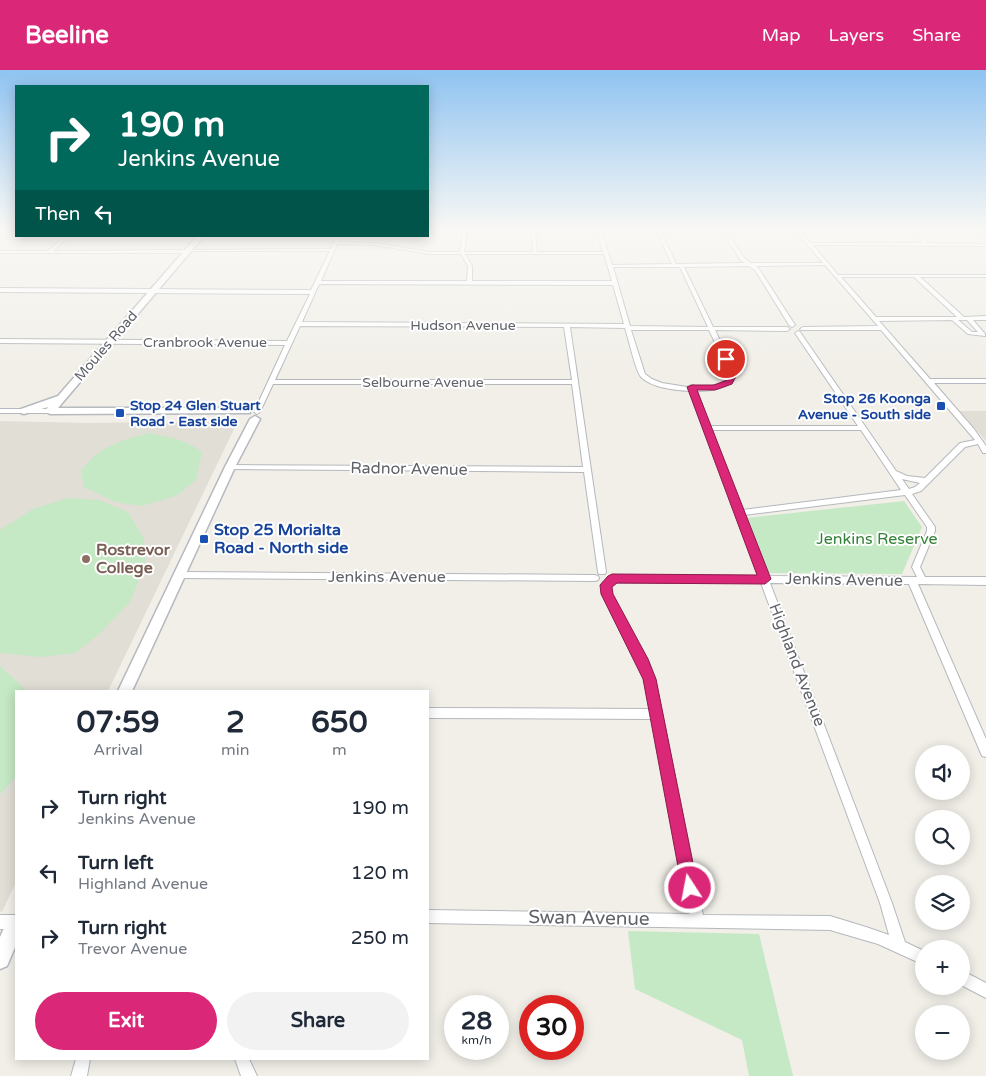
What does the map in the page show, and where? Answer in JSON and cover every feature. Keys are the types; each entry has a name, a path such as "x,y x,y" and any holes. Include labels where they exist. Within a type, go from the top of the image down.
{"main road":[{"name":"Moules Road","path":"50,411 166,277"},
{"path":"24,411 45,405 64,394"},
{"path":"50,411 219,412 248,416 244,438 125,690"},
{"path":"0,959 15,925"}],"street":[{"path":"248,416 272,382 320,277"},
{"path":"469,277 469,282"},
{"path":"613,277 640,371 646,379 662,386 715,388 723,386 732,379 733,374 687,277"},
{"path":"762,277 790,327"},
{"path":"838,277 972,431 986,451"},
{"path":"916,277 983,335 970,333 953,318"},
{"path":"318,282 614,283"},
{"path":"0,290 313,292"},
{"path":"874,319 986,318"},
{"name":"Hudson Avenue","path":"298,324 790,327 801,331 883,328"},
{"path":"567,326 588,470 599,575 598,583 609,582 607,594 644,663 650,679 698,921"},
{"path":"801,331 931,527 916,567 923,581"},
{"name":"Cranbrook Avenue","path":"0,341 290,342"},
{"path":"929,381 986,381"},
{"name":"Selbourne Avenue","path":"272,382 575,382"},
{"name":"Highland Avenue","path":"692,387 886,903 899,945"},
{"path":"0,411 50,411"},
{"path":"707,428 864,428"},
{"path":"740,513 908,492 918,489 963,445 978,442"},
{"name":"Radnor Avenue","path":"230,467 588,470"},
{"path":"895,473 906,478 926,481"},
{"name":"Jenkins Avenue","path":"179,576 599,575"},
{"name":"Jenkins Avenue","path":"609,582 765,579 986,581"},
{"path":"912,581 986,752"},
{"path":"429,713 656,714"},
{"name":"Swan Avenue","path":"429,917 830,923 864,932 899,945 915,953"},
{"path":"0,922 15,923"},
{"path":"970,982 986,990"},
{"path":"78,1076 83,1060"},
{"path":"242,1060 249,1076"}],"shaded area":[{"path":"960,411 986,411 986,441"},
{"name":"Rostrevor College","path":"0,421 89,423 224,421 235,427 108,690 15,690 15,884 2,912 0,911"}],"green space":[{"path":"149,433 183,442 202,452 196,480 176,496 141,506 115,502 84,487 81,471 95,456 119,442"},
{"path":"68,498 99,500 128,512 144,539 145,565 130,602 98,635 75,653 41,657 0,653 0,530 33,509"},
{"name":"Jenkins Reserve","path":"904,501 922,527 902,574 768,573 746,518"},
{"path":"0,666 26,690 15,690 15,778 0,794"},
{"path":"628,931 759,934 793,1076 749,1076 742,1040 635,989"}],"place":[{"name":"Stop 26 Koonga Avenue - South side","path":"941,406"},
{"name":"Stop 24 Glen Stuart Road - East side","path":"120,413"},
{"name":"Stop 25 Morialta Road - North side","path":"204,539"},
{"name":"Rostrevor College","path":"86,559"}],"route":[{"path":"690,888 650,679 644,663 607,594 606,585 612,582 612,579 765,579 692,387 715,388 729,382 733,374 726,359"}]}
